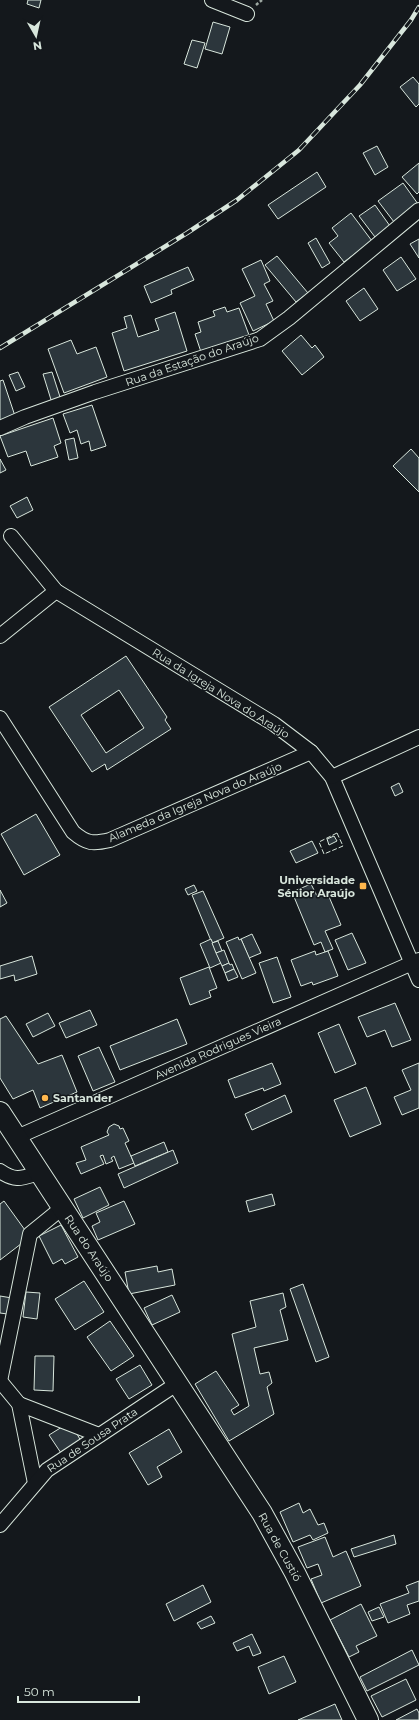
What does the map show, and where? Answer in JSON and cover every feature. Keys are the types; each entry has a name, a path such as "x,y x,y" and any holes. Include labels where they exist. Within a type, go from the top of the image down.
{"main road":[{"name":"Rua do Araújo","path":"0,1112 18,1137 39,1173 178,1383"},
{"name":"Rua de Custió","path":"178,1383 262,1513 295,1573 368,1720"}],"street":[{"path":"212,0 247,14"},
{"name":"Rua da Estação do Araújo","path":"0,428 25,417 95,392 260,339 290,318 419,210"},
{"name":"Rua da Igreja Nova do Araújo","path":"11,536 56,591 274,724 311,752 332,777 415,961 419,980"},
{"path":"0,636 56,591"},
{"name":"Alameda da Igreja Nova do Araújo","path":"0,718 73,832 82,840 95,844 110,840 311,752"},
{"path":"332,777 419,737"},
{"name":"Avenida Rodrigues Vieira","path":"18,1137 415,961"},
{"path":"0,1171 10,1178 23,1178 39,1173"},
{"path":"36,1483 19,1404 0,1381 30,1234 62,1208"},
{"name":"Rua de Sousa Prata","path":"0,1525 47,1470 178,1383"},
{"path":"19,1404 100,1435"}],"building":[{"path":"28,0 41,0 39,8 27,4"},
{"path":"213,22 230,27 222,54 205,49"},
{"path":"192,40 205,43 197,68 184,64"},
{"path":"413,77 419,84 419,104 416,107 400,87"},
{"path":"377,146 388,167 375,175 363,153"},
{"path":"419,163 419,192 417,194 402,177"},
{"path":"317,172 326,187 278,219 268,205"},
{"path":"403,183 418,204 394,222 378,201"},
{"path":"375,205 390,226 375,237 359,216"},
{"path":"351,213 372,241 344,262 329,243 338,236 332,228"},
{"path":"316,238 330,263 322,268 308,243"},
{"path":"419,239 419,258 410,244"},
{"path":"277,256 308,293 296,302 265,265"},
{"path":"401,257 416,279 397,291 383,270"},
{"path":"261,260 270,281 264,284 273,301 266,304 274,321 253,331 240,303 255,296 242,269"},
{"path":"188,267 194,280 171,290 172,294 151,303 144,286"},
{"path":"364,288 378,309 360,321 346,301"},
{"path":"225,307 227,312 239,308 249,335 201,352 195,334 201,332 198,322 215,316 213,311"},
{"path":"175,312 187,351 124,371 112,333 127,328 124,317 131,315 138,337 159,330 155,319"},
{"path":"301,335 312,348 315,345 324,357 302,375 282,351"},
{"path":"71,340 77,354 96,347 107,377 64,393 48,349"},
{"path":"18,372 25,387 16,391 9,375"},
{"path":"52,372 61,400 52,403 43,374"},
{"path":"3,380 16,419 0,424 0,381"},
{"path":"92,405 106,446 91,451 89,441 81,444 77,430 70,433 63,414"},
{"path":"53,418 61,443 54,446 58,457 31,466 26,451 8,457 0,436"},
{"path":"74,438 78,458 69,460 65,440"},
{"path":"411,449 419,458 419,492 393,466"},
{"path":"0,459 6,470 0,473"},
{"path":"27,497 33,510 17,518 10,506"},
{"path":"126,656 167,717 165,720 171,729 107,770 105,764 92,772 49,707","holes":["119,690 144,728 106,753 81,715"]},
{"path":"399,783 403,792 395,796 391,787"},
{"path":"36,814 60,855 24,875 1,834"},
{"path":"334,836 337,841 329,845 327,839"},
{"path":"312,841 318,853 296,863 290,851"},
{"path":"311,884 317,896 327,892 341,925 325,931 333,949 325,952 321,942 314,945 292,892"},
{"path":"194,885 197,891 188,895 185,889"},
{"path":"0,890 7,903 0,907"},
{"path":"203,891 224,938 212,943 192,895"},
{"path":"352,933 366,963 348,970 335,940"},
{"path":"252,934 261,953 249,958 241,939"},
{"path":"238,937 239,940 241,939 256,973 242,979 226,942"},
{"path":"211,939 221,963 210,968 200,944"},
{"path":"218,941 222,951 216,953 212,943"},
{"path":"224,950 229,963 222,966 216,953"},
{"path":"315,951 316,955 328,951 338,976 313,985 312,982 301,986 291,960"},
{"path":"32,956 37,974 15,981 14,975 0,979 0,966"},
{"path":"277,957 291,997 273,1003 259,963"},
{"path":"229,963 230,965 232,964 234,969 225,973 222,966"},
{"path":"209,967 217,988 209,991 211,997 190,1005 180,978"},
{"path":"234,969 238,977 228,981 225,973"},
{"path":"395,1003 411,1040 392,1047 385,1030 367,1037 358,1017"},
{"path":"90,1010 97,1025 66,1038 59,1023"},
{"path":"48,1013 55,1026 33,1037 26,1024"},
{"path":"6,1016 38,1064 62,1055 77,1092 40,1108 33,1090 13,1099 0,1078 0,1019"},
{"path":"177,1019 187,1044 120,1070 110,1046"},
{"path":"339,1024 356,1064 335,1073 318,1033"},
{"path":"99,1047 115,1082 93,1091 78,1056"},
{"path":"272,1063 281,1084 264,1091 263,1088 235,1098 228,1080"},
{"path":"419,1063 419,1108 402,1115 394,1097 411,1090 402,1070"},
{"path":"366,1087 381,1124 350,1137 334,1100"},
{"path":"285,1095 292,1112 252,1130 245,1114"},
{"path":"114,1124 119,1126 120,1129 123,1128 129,1141 125,1143 134,1163 119,1169 114,1156 111,1158 113,1161 106,1164 103,1155 100,1156 104,1164 81,1174 76,1163 86,1160 81,1147 109,1135 107,1132 109,1127"},
{"path":"164,1142 168,1152 135,1166 131,1156"},
{"path":"173,1150 178,1163 124,1188 118,1174"},
{"path":"100,1187 109,1205 83,1218 74,1199"},
{"path":"272,1194 275,1205 249,1212 246,1201"},
{"path":"4,1201 30,1237 0,1260 0,1204"},
{"path":"124,1201 135,1224 98,1240 92,1226 100,1222 96,1213"},
{"path":"61,1225 78,1257 65,1264 62,1259 53,1264 39,1236"},
{"path":"157,1266 158,1272 172,1269 175,1285 129,1294 125,1272"},
{"path":"84,1281 104,1312 75,1330 55,1299"},
{"path":"303,1284 329,1357 316,1362 290,1289"},
{"path":"26,1292 40,1293 37,1319 23,1317"},
{"path":"283,1293 286,1307 280,1310 288,1340 254,1348 260,1374 269,1372 272,1383 267,1387 274,1414 229,1441 195,1384 216,1371 239,1405 231,1410 234,1415 249,1406 232,1334 256,1327 250,1301"},
{"path":"172,1295 180,1312 152,1325 144,1308"},
{"path":"0,1296 18,1299 15,1315 0,1313"},
{"path":"110,1321 134,1356 111,1371 87,1337"},
{"path":"35,1356 54,1356 53,1391 34,1390"},
{"path":"140,1365 152,1385 129,1399 116,1379"},
{"path":"70,1422 81,1441 61,1453 49,1435"},
{"path":"169,1429 182,1452 157,1467 162,1477 148,1485 129,1453"},
{"path":"299,1503 303,1513 310,1509 318,1525 324,1523 328,1533 313,1540 310,1535 293,1542 280,1512"},
{"path":"394,1535 396,1544 354,1557 351,1549"},
{"path":"325,1537 333,1557 346,1551 361,1586 321,1603 311,1579 322,1575 318,1564 307,1568 298,1547"},
{"path":"419,1581 419,1601 407,1605 410,1614 388,1623 380,1604 409,1593 406,1586"},
{"path":"203,1585 211,1602 174,1621 166,1604"},
{"path":"361,1604 377,1636 356,1646 359,1652 349,1657 330,1620"},
{"path":"379,1607 384,1617 372,1621 368,1612"},
{"path":"211,1616 215,1623 201,1629 197,1623"},
{"path":"252,1634 261,1653 253,1656 249,1646 237,1651 233,1643"},
{"path":"412,1650 419,1665 367,1691 360,1677"},
{"path":"284,1656 296,1682 269,1694 258,1667"},
{"path":"406,1679 416,1700 382,1717 371,1696"},
{"path":"335,1704 342,1720 298,1720"},
{"path":"417,1709 419,1713 419,1720 396,1720"}],"railway":[{"path":"0,348 187,233 237,200 299,150 360,85 411,20 419,7"}],"fence":[{"path":"337,833 343,846 324,854 319,842 337,833"}],"place":[{"name":"Universidade Sénior Araújo","path":"363,886"},
{"name":"Santander","path":"45,1098"}]}
